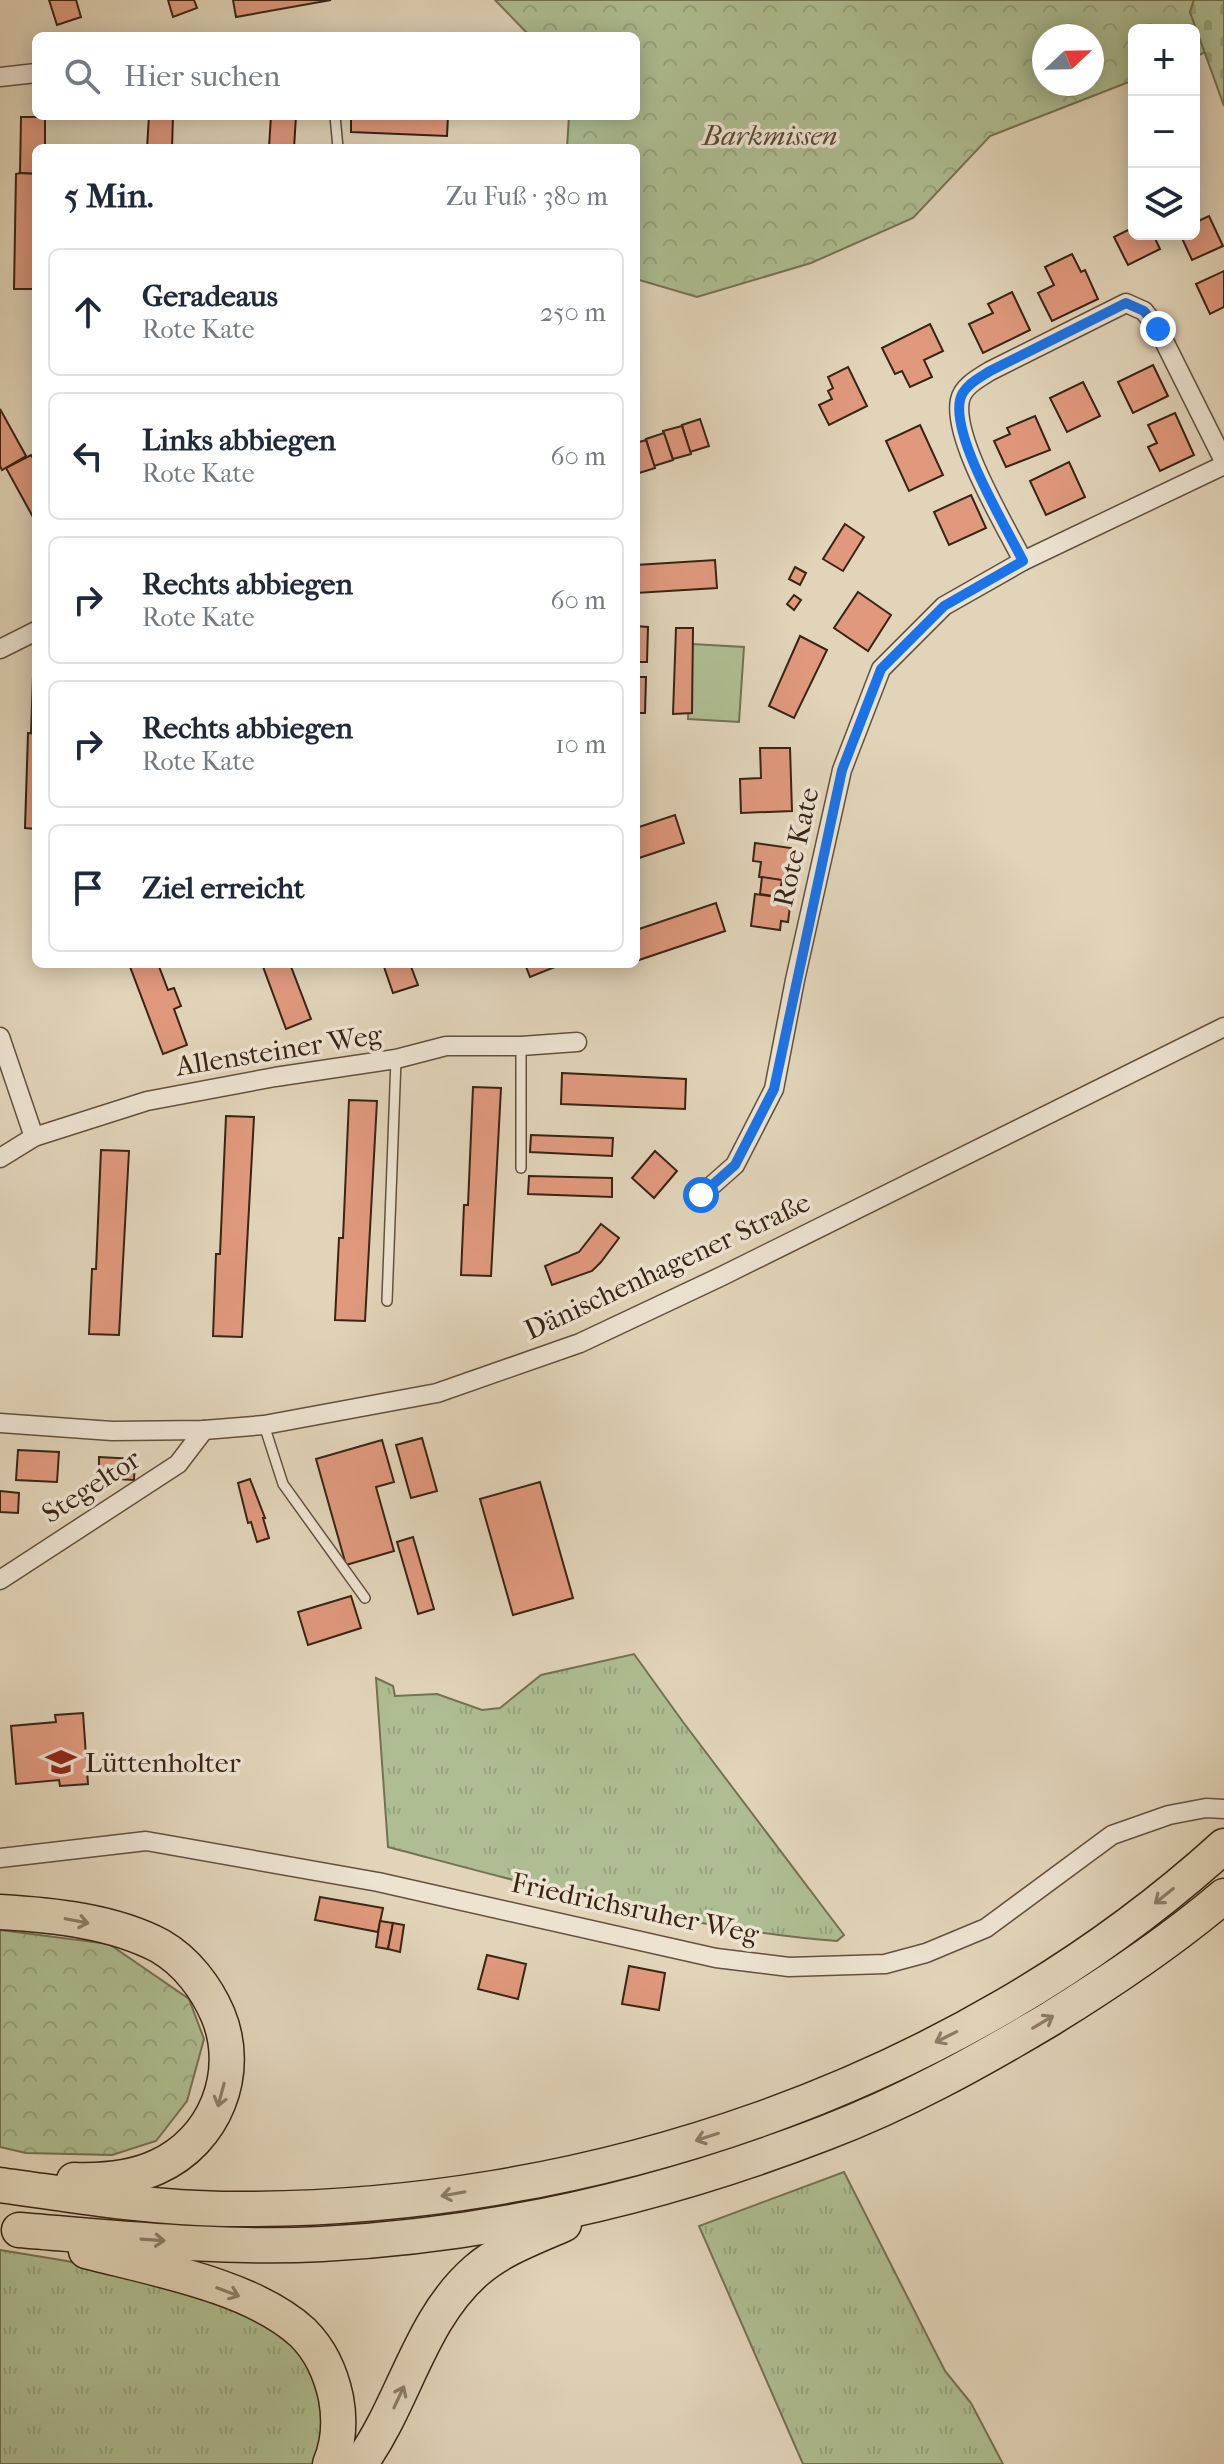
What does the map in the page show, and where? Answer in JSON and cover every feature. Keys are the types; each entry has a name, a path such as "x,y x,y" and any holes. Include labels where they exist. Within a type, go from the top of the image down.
{"highway":[{"path":"5,2186 93,2200 204,2208 327,2207 436,2197 566,2175 659,2152 843,2086 966,2026 1026,1992 1146,1911 1224,1846"},
{"path":"10,2228 212,2244 322,2244 431,2234 611,2201 704,2176 827,2133 919,2092 986,2057 1086,1997 1178,1933 1224,1896"},
{"path":"0,1912 106,1927 161,1947 195,1977 212,1999 224,2029 228,2056 226,2080 218,2108 207,2128 185,2150 158,2167 128,2177 96,2181 55,2180 5,2186"},
{"path":"360,2464 393,2411 441,2309 460,2286 478,2268 499,2255 611,2201"},
{"path":"10,2228 218,2288 287,2321 304,2334 320,2354 334,2389 339,2427 330,2464"}],"street":[{"path":"0,77 32,73"},
{"name":"Rote Kate","path":"701,1195 735,1165 774,1089 842,770 881,669 944,606 1023,561 1224,463 1158,329 1144,311 1126,303 990,371 970,383 960,398 960,421 969,452 1023,561"},
{"path":"0,649 32,633"},
{"name":"Dänischenhagener Straße","path":"0,1423 112,1431 204,1430 264,1425 437,1393 580,1343 722,1276 1224,1027"},
{"path":"0,1037 34,1137"},
{"name":"Allensteiner Weg","path":"0,1158 34,1137 147,1101 396,1059 446,1046 577,1042"},
{"name":"Stegeltor","path":"0,1580 178,1464 204,1430"},
{"name":"Friedrichsruher Weg","path":"0,1858 146,1841 378,1882 716,1958 789,1967 885,1964 926,1953 986,1928 1112,1835 1169,1815 1206,1808 1224,1809"}],"lane":[{"path":"335,120 338,144"},
{"path":"521,1046 521,1168"},
{"path":"387,1301 396,1059"},
{"path":"264,1425 283,1484 365,1598"}],"green space":[{"name":"Barkmissen","path":"495,0 1194,0 1190,12 1195,24 1128,24 1128,82 1104,92 1104,24 1032,24 1032,96 1093,96 990,136 913,218 811,263 697,297 640,280 640,144 567,144 569,120 640,120 640,32 526,32"},
{"path":"1194,0 1224,0 1224,106 1200,40 1200,24 1194,24 1190,12"},
{"name":"Barkmissen","path":"1200,37 1206,52 1200,54"},
{"path":"692,644 744,647 739,722 688,719"},
{"path":"634,1654 844,1935 837,1941 725,1927 668,1916 554,1891 388,1847 376,1678 393,1686 395,1696 437,1694 482,1710 500,1708 541,1675"},
{"path":"0,1930 109,1944 189,1999 204,2039 187,2101 156,2141 112,2155 26,2153 0,2147"},
{"path":"844,2172 945,2371 971,2403 1003,2464 803,2464 699,2226"},
{"path":"0,2250 67,2261 165,2285 243,2309 289,2337 325,2395 319,2464 0,2464"}],"building":[{"path":"49,0 76,0 81,17 57,25"},
{"path":"168,0 194,0 197,8 173,17"},
{"path":"233,0 331,0 236,17"},
{"path":"21,117 45,120 45,144 32,144 32,174 20,173"},
{"path":"149,120 173,120 172,144 147,144"},
{"path":"271,120 296,120 294,144 269,144"},
{"path":"351,120 448,120 447,136 351,132"},
{"path":"16,174 32,174 32,289 14,289"},
{"path":"1209,216 1223,246 1192,260 1183,240 1200,240 1200,220"},
{"path":"1128,230 1128,240 1156,240 1160,249 1128,265 1114,237"},
{"path":"1072,254 1081,272 1085,270 1098,299 1052,321 1038,293 1054,285 1045,267"},
{"path":"1224,271 1224,307 1210,314 1196,284"},
{"path":"1012,292 1030,330 983,353 969,324 993,313 988,304"},
{"path":"930,324 943,351 924,360 932,377 910,387 902,371 895,374 882,348"},
{"path":"1153,365 1168,396 1133,413 1118,382"},
{"path":"848,367 867,406 829,425 819,405 832,399 828,391 833,388 828,377"},
{"path":"1083,382 1100,416 1067,432 1050,398"},
{"path":"0,409 26,456 2,470 0,466"},
{"path":"1175,413 1194,455 1160,471 1148,447 1157,443 1148,425"},
{"path":"1035,416 1050,450 1006,467 994,441 1010,434 1007,428"},
{"path":"700,419 709,446 690,452 682,425"},
{"path":"920,425 943,475 909,491 886,441"},
{"path":"682,426 691,454 673,459 663,431"},
{"path":"664,433 673,460 654,466 646,439"},
{"path":"646,440 655,468 640,473 640,442"},
{"path":"32,457 32,515 6,468"},
{"path":"1069,462 1085,497 1046,515 1030,481"},
{"path":"971,495 986,528 949,545 934,512"},
{"path":"845,524 864,537 843,571 823,559"},
{"path":"715,560 717,588 640,593 640,565"},
{"path":"795,567 806,573 800,585 789,579"},
{"path":"858,592 891,615 868,651 834,628"},
{"path":"794,595 801,600 794,610 787,604"},
{"path":"640,626 648,627 647,662 640,662"},
{"path":"676,628 693,628 692,713 673,714"},
{"path":"800,636 827,650 794,718 769,706"},
{"path":"640,677 646,677 645,713 640,713"},
{"path":"28,733 32,734 32,829 25,828"},
{"path":"760,748 790,748 792,811 741,813 740,779 761,778"},
{"path":"675,815 684,843 640,858 640,827"},
{"path":"755,843 791,848 790,857 797,857 795,872 788,871 787,881 759,877 761,862 753,861"},
{"path":"762,877 782,880 779,897 760,894"},
{"path":"755,894 784,898 783,905 790,906 788,922 781,921 780,930 751,926"},
{"path":"716,903 725,931 640,960 640,929"},
{"path":"131,968 160,968 168,990 174,988 181,1006 174,1009 187,1045 163,1054"},
{"path":"263,968 292,968 311,1019 286,1029"},
{"path":"384,968 412,968 418,985 393,993"},
{"path":"527,968 552,968 530,977"},
{"path":"562,1073 686,1079 685,1109 561,1104"},
{"path":"473,1087 501,1088 491,1276 461,1275 464,1205 468,1205"},
{"path":"349,1100 377,1101 365,1321 335,1320 339,1238 343,1238"},
{"path":"226,1116 254,1117 242,1337 213,1336"},
{"path":"531,1135 613,1138 612,1156 530,1152"},
{"path":"101,1150 129,1151 119,1335 89,1334 92,1269 96,1269"},
{"path":"655,1151 677,1171 654,1198 632,1178"},
{"path":"529,1176 612,1178 612,1197 528,1194"},
{"path":"601,1224 619,1238 601,1262 592,1271 552,1285 545,1266 579,1252"},
{"path":"422,1438 437,1491 411,1498 396,1445"},
{"path":"382,1440 394,1482 376,1487 394,1551 346,1565 316,1459"},
{"path":"18,1450 59,1452 57,1482 16,1480"},
{"path":"99,1457 135,1459 134,1480 99,1478"},
{"path":"250,1479 269,1538 257,1542 251,1522 248,1523 238,1483"},
{"path":"540,1482 573,1598 513,1615 480,1499"},
{"path":"0,1491 19,1493 18,1513 0,1512"},
{"path":"413,1537 434,1609 418,1614 397,1542"},
{"path":"351,1596 361,1628 308,1645 298,1612"},
{"path":"83,1713 88,1784 60,1786 59,1780 16,1784 11,1726 56,1722 55,1715"},
{"path":"320,1897 383,1908 378,1932 315,1920"},
{"path":"380,1921 393,1923 388,1949 376,1947"},
{"path":"393,1923 404,1925 400,1952 388,1949"},
{"path":"487,1955 526,1964 518,1999 478,1989"},
{"path":"629,1966 665,1973 659,2010 622,2004"}],"place":[{"name":"Lüttenholter","path":"61,1762"}],"route":[{"path":"701,1195 735,1165 774,1089 842,770 881,669 944,606 1023,561 969,452 960,421 960,398 970,383 990,371 1126,303 1144,311 1158,329"}]}
